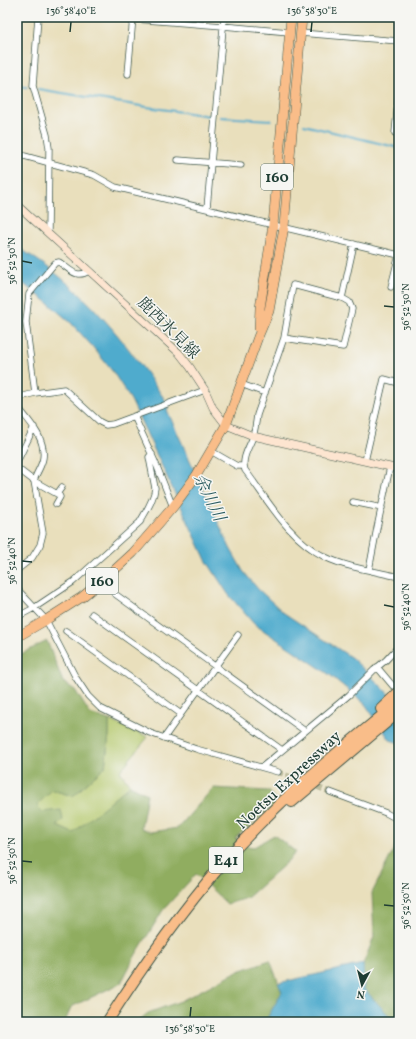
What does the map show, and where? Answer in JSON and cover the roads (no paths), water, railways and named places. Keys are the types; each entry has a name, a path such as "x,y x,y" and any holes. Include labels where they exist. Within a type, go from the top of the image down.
{"highway":[{"name":"160","path":"258,337 260,308 273,225 291,17"},
{"name":"160","path":"17,637 82,597 108,576 155,530 196,476 226,425 269,311 284,227 302,17"},
{"name":"Noetsu Expressway","path":"114,1022 132,992 200,899 238,855 373,724 397,694"},
{"name":"Noetsu Expressway","path":"106,1022 184,910 223,863 259,825 324,764 373,724 399,712"}],"main road":[{"name":"鹿西氷見線","path":"17,205 179,353 205,390 213,408 226,425"},
{"path":"226,425 253,436 399,469"}],"street":[{"path":"38,17 33,86 47,135 49,148 48,233"},
{"path":"108,17 289,32"},
{"path":"207,208 224,17"},
{"path":"128,74 133,18"},
{"path":"300,33 399,41"},
{"path":"395,133 399,91"},
{"path":"17,154 94,175 115,187 399,255 391,287"},
{"path":"178,160 241,165"},
{"path":"342,298 354,244"},
{"path":"35,392 26,322 29,294 51,265 55,263 59,262 76,274 82,275 89,271"},
{"path":"284,338 343,347 352,309 349,302 342,298 292,285 284,338 257,415 253,436 244,459 245,470 289,530 306,545 326,557 345,564 399,577"},
{"path":"365,461 384,379 399,383"},
{"path":"241,384 265,393"},
{"path":"17,398 35,392 64,389 100,422 106,425 113,424 205,390"},
{"path":"17,406 34,427 41,443 44,457 34,481 43,533 40,545 32,558 17,570"},
{"path":"134,416 152,454 173,507"},
{"path":"17,462 34,427"},
{"path":"211,451 237,466 244,466"},
{"path":"17,617 34,608 73,582 140,522 148,509 155,492 149,457 152,454"},
{"path":"370,570 390,467"},
{"path":"17,468 34,481 57,494 60,497 56,504"},
{"path":"57,494 62,487"},
{"path":"353,502 382,508"},
{"path":"17,589 46,620 76,678 88,696 100,708 150,733 196,749 278,772"},
{"path":"115,594 305,732"},
{"path":"92,614 282,750"},
{"path":"66,631 181,714"},
{"path":"164,738 238,635"},
{"path":"262,767 349,695 399,646"},
{"path":"376,669 397,694"},
{"path":"330,792 386,813 399,820"}],"water":[{"path":"17,247 62,278 100,315 134,356 165,400 168,408 167,410 230,548 243,571 258,589 284,613 352,658 384,689 399,707 399,743 390,740 365,704 330,675 254,624 228,594 206,560 131,400 113,372 71,323 17,279"},
{"path":"363,964 364,989 395,1022 265,1022 282,992 278,983"}],"waterway":[{"path":"17,86 27,87"},
{"path":"38,89 210,116"},
{"path":"220,117 271,120"},
{"path":"304,125 399,148"}],"tunnel":[{"path":"278,772 330,792"}],"water label":[{"name":"余川川","path":"210,497"}]}
